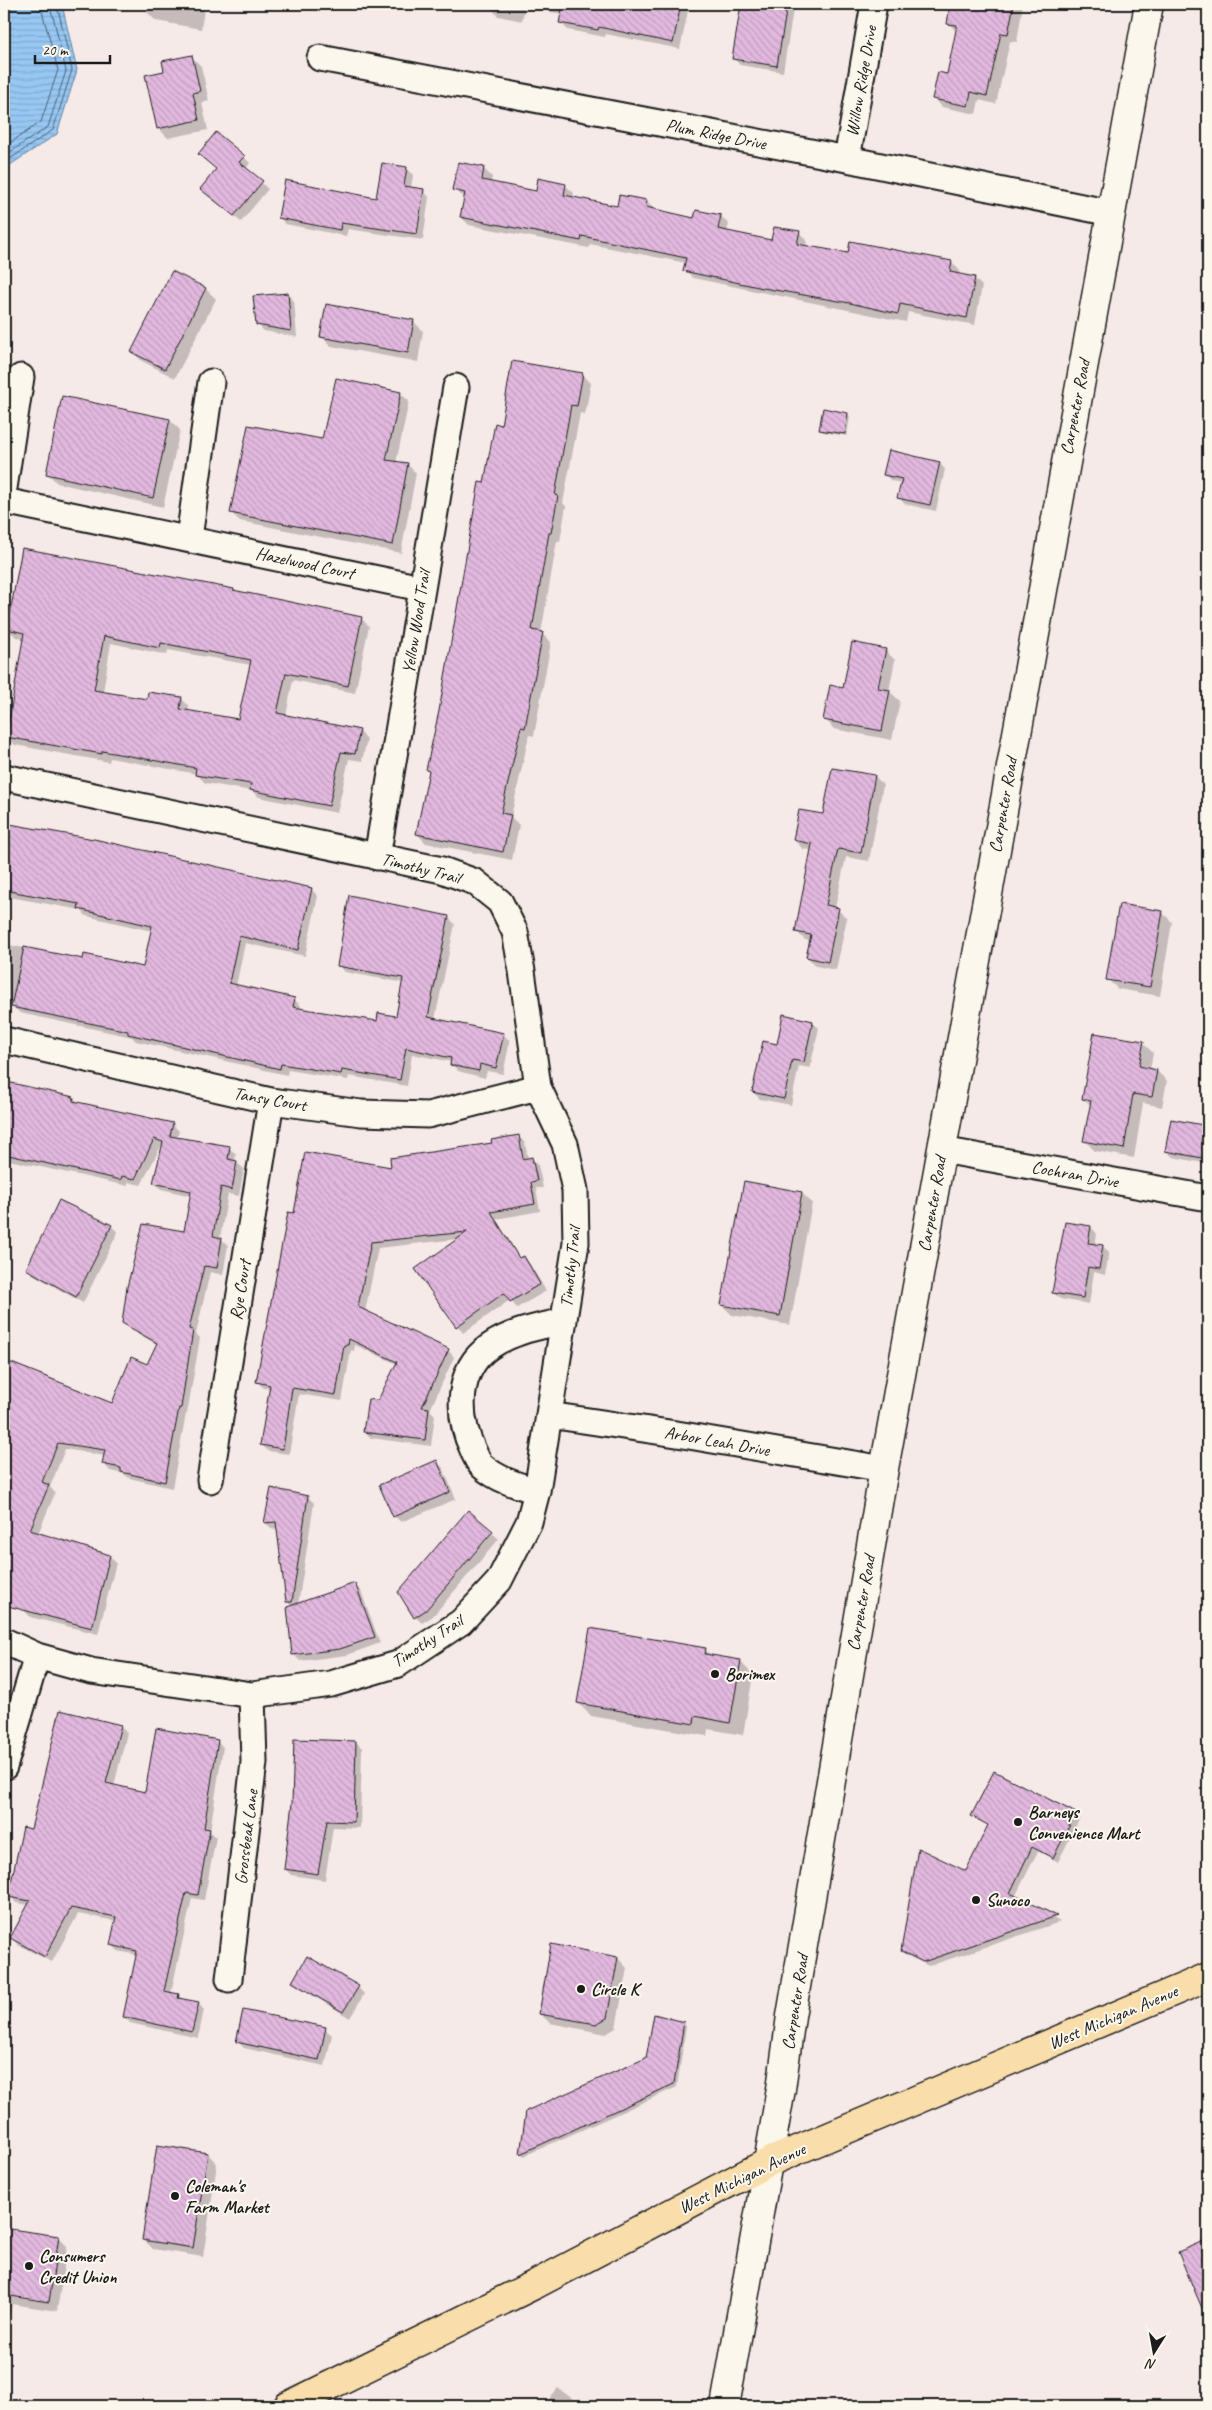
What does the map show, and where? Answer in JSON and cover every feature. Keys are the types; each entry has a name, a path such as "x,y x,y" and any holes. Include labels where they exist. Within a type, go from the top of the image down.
{"highway":[{"name":"West Michigan Avenue","path":"288,2406 536,2284 769,2162 1208,1977"}],"main road":[{"name":"Carpenter Road","path":"725,2406 769,2162 884,1469 1149,4"}],"street":[{"name":"Willow Ridge Drive","path":"847,159 874,4"},
{"name":"Plum Ridge Drive","path":"320,58 847,159 1112,213"},
{"path":"4,488 21,377"},
{"path":"189,538 211,382"},
{"name":"Yellow Wood Trail","path":"377,857 456,387"},
{"name":"Hazelwood Court","path":"4,501 189,538 421,588"},
{"name":"Timothy Trail","path":"4,777 442,870 475,882 500,902 514,932 538,1087 565,1144 575,1190 576,1243 537,1491 529,1522 499,1581 462,1622 398,1664 331,1684 252,1695 91,1671 37,1656 4,1641"},
{"name":"Tansy Court","path":"4,1040 271,1101 361,1113 428,1115 538,1087"},
{"name":"Rye Court","path":"210,1480 271,1101"},
{"name":"Cochran Drive","path":"942,1150 1208,1198"},
{"path":"537,1491 498,1479 480,1464 466,1436 461,1401 467,1372 488,1347 517,1332 564,1321"},
{"name":"Arbor Leah Drive","path":"549,1415 683,1435 884,1469"},
{"path":"4,1767 37,1656"},
{"name":"Grossbeak Lane","path":"229,1979 254,1762 252,1695"}],"water":[{"path":"4,4 57,4 63,9 77,70 57,134 4,169"}],"building":[{"path":"563,4 681,4 673,43 599,27 598,30 559,23"},
{"path":"741,4 786,12 777,66 732,59"},
{"path":"950,4 1014,4 1008,34 1001,33 987,96 971,92 968,106 932,99 938,72 947,74 957,25 947,24"},
{"path":"192,55 200,91 193,93 199,120 157,129 145,75 164,71 162,61"},
{"path":"216,132 245,156 239,162 263,181 234,216 200,189 216,169 198,154"},
{"path":"458,162 484,167 482,180 536,191 538,178 566,184 564,195 617,206 619,195 647,200 646,207 694,218 696,210 721,215 718,229 771,240 774,227 800,231 797,244 848,253 850,241 952,261 950,272 975,277 967,318 900,304 898,314 850,303 763,288 683,271 686,258 582,236 581,241 460,217 465,193 452,190"},
{"path":"382,163 407,167 404,186 424,189 417,234 341,223 340,230 278,218 285,180 376,198"},
{"path":"172,271 206,288 165,369 131,352"},
{"path":"288,293 291,331 256,325 253,296"},
{"path":"326,304 414,320 408,353 320,337"},
{"path":"512,361 583,373 577,406 571,405 555,495 558,496 551,533 549,533 532,630 543,632 525,728 521,727 501,813 511,815 503,852 416,834 429,771 426,770 439,711 479,482 484,483 495,423 501,425"},
{"path":"336,378 401,392 386,460 408,463 393,545 230,513 248,425 322,439"},
{"path":"62,396 170,419 153,498 46,474"},
{"path":"823,408 848,413 845,434 819,430"},
{"path":"889,450 940,462 930,505 897,498 902,479 883,475"},
{"path":"22,548 234,589 362,617 348,686 286,673 277,713 360,730 355,754 341,752 329,806 250,790 251,784 195,775 196,768 102,751 102,754 6,737 24,633 7,629","holes":["104,636 160,648 161,643 251,660 238,719 180,709 182,697 148,692 147,699 94,690"]},
{"path":"852,642 886,649 878,688 890,690 882,731 823,720 830,685 843,688"},
{"path":"832,768 875,775 861,853 838,849 826,905 839,908 828,962 806,957 811,935 795,932 812,844 793,840 799,810 823,814"},
{"path":"4,823 94,839 312,888 298,950 239,936 229,983 295,998 293,1007 377,1021 378,1013 396,1016 403,978 337,966 349,895 449,916 428,1017 504,1033 496,1068 480,1064 479,1071 450,1065 451,1058 406,1048 400,1080 342,1070 341,1074 281,1064 280,1069 128,1034 128,1031 11,1007 24,947 83,959 84,954 143,967 152,926 78,909 79,904 4,890"},
{"path":"1119,904 1163,911 1150,987 1106,980"},
{"path":"783,1014 813,1021 804,1062 792,1060 784,1099 752,1092 763,1041 777,1044"},
{"path":"1094,1033 1144,1041 1139,1066 1157,1070 1152,1097 1133,1094 1124,1149 1083,1141 1091,1101 1082,1099"},
{"path":"7,1082 74,1097 73,1101 173,1123 170,1136 230,1146 228,1159 237,1161 232,1190 221,1187 213,1236 222,1238 217,1268 204,1266 189,1329 193,1330 181,1408 179,1408 165,1482 121,1472 121,1468 102,1464 105,1450 58,1443 42,1482 49,1485 30,1530 110,1555 92,1628 4,1605 4,1360 112,1403 131,1357 147,1364 157,1343 122,1323 127,1287 143,1224 184,1231 191,1191 153,1183 163,1142 154,1139 135,1179 122,1176 121,1180 4,1154 4,1098"},
{"path":"1171,1119 1208,1126 1208,1159 1165,1151"},
{"path":"519,1135 523,1159 532,1157 537,1181 531,1182 535,1204 491,1212 519,1258 524,1256 540,1284 510,1302 504,1293 456,1327 415,1269 467,1232 371,1242 358,1307 449,1349 422,1407 429,1408 425,1440 363,1432 368,1399 378,1400 397,1362 349,1339 348,1345 344,1345 336,1395 292,1388 283,1449 260,1445 270,1385 256,1382 288,1212 294,1213 305,1152 391,1167 390,1158 492,1143 491,1140"},
{"path":"744,1181 802,1192 780,1316 721,1305"},
{"path":"59,1200 112,1225 76,1297 26,1269"},
{"path":"1065,1222 1091,1226 1088,1243 1103,1245 1099,1269 1088,1267 1083,1298 1052,1293"},
{"path":"437,1460 450,1492 393,1517 379,1485"},
{"path":"271,1488 308,1496 292,1602 286,1602 276,1522 264,1523"},
{"path":"468,1510 493,1531 426,1610 414,1618 398,1592"},
{"path":"355,1583 375,1637 340,1649 292,1655 287,1607"},
{"path":"590,1628 706,1648 705,1654 741,1660 730,1723 695,1716 694,1724 577,1703"},
{"path":"60,1710 121,1725 106,1783 145,1792 156,1728 218,1740 204,1828 210,1829 198,1895 186,1893 164,1991 179,1994 178,1998 199,2002 192,2032 123,2017 137,1951 110,1945 116,1917 71,1908 45,1957 10,1938 30,1901 8,1897 23,1827 31,1829"},
{"path":"294,1739 356,1741 354,1822 327,1821 318,1874 284,1869 292,1803"},
{"path":"994,1771 1076,1813 1053,1858 1032,1847 1010,1893 1057,1916 923,1962 901,1951 918,1848 966,1871 988,1825 971,1816"},
{"path":"551,1944 618,1957 607,2018 596,2024 539,2014"},
{"path":"307,1956 359,1986 343,2012 292,1982"},
{"path":"243,2010 326,2027 319,2060 236,2042"},
{"path":"654,2014 684,2022 674,2084 520,2154 526,2111 646,2058"},
{"name":"Coleman's Farm Market","path":"157,2145 208,2153 193,2248 142,2240"},
{"name":"Consumers Credit Union","path":"4,2228 59,2236 49,2302 4,2295"},
{"path":"1208,2239 1208,2322 1178,2252"}],"place":[{"name":"Borimex","path":"715,1674"},
{"name":"Barneys Convenience Mart","path":"1018,1822"},
{"name":"Sunoco","path":"976,1900"},
{"name":"Circle K","path":"581,1989"},
{"name":"Coleman's Farm Market","path":"175,2196"},
{"name":"Consumers Credit Union","path":"29,2266"}]}
